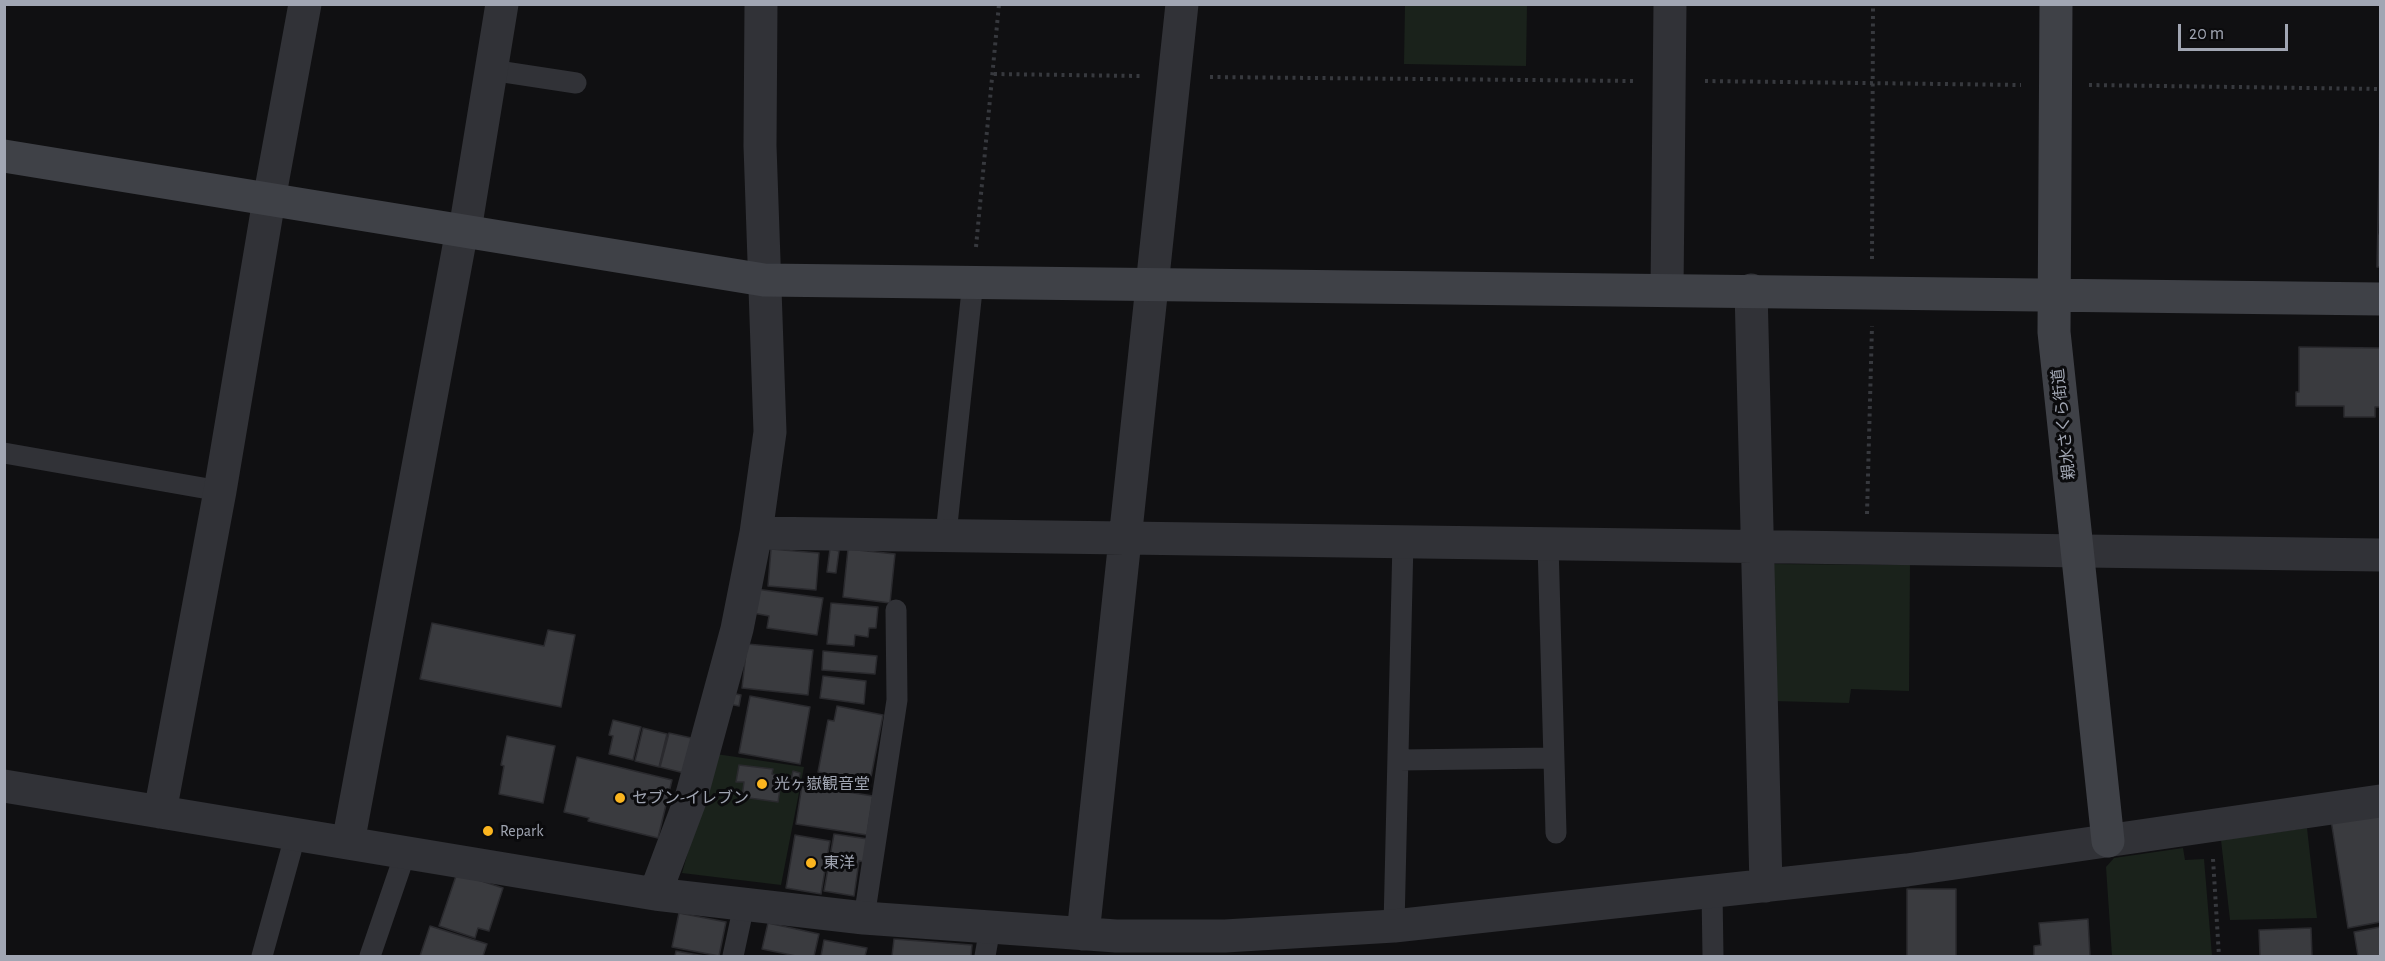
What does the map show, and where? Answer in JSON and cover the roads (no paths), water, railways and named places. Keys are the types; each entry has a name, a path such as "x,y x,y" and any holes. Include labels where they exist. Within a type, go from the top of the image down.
{"street":[{"path":"160,812 220,491 305,4"},
{"path":"348,843 464,230 502,4"},
{"path":"655,894 691,798 737,629 756,533 770,432 760,146 761,4"},
{"path":"1083,933 1154,284 1182,4"},
{"path":"1667,290 1670,4"},
{"name":"親水さくら街道","path":"2056,4 2054,332 2108,841"},
{"path":"4,156 764,280 2380,299"},
{"path":"1751,290 1766,886"},
{"path":"756,533 2380,555"},
{"path":"4,786 655,894 864,918 988,942 1083,933 1115,946 1225,936 1394,926 1907,870 2380,801"}],"lane":[{"path":"491,69 576,83"},
{"path":"946,534 973,281"},
{"path":"4,453 220,491"},
{"path":"1394,926 1400,759 1403,541"},
{"path":"1548,544 1556,833"},
{"path":"864,918 897,700 896,610"},
{"path":"1400,759 1553,758"},
{"path":"262,957 297,833"},
{"path":"369,957 406,851"},
{"path":"1712,891 1713,957"},
{"path":"733,957 744,905"}],"place":[{"name":"光ヶ嶽観音堂","path":"762,784"},
{"name":"セブン-イレブン","path":"620,798"},
{"name":"Repark","path":"488,831"},
{"name":"東洋","path":"811,863"}]}
